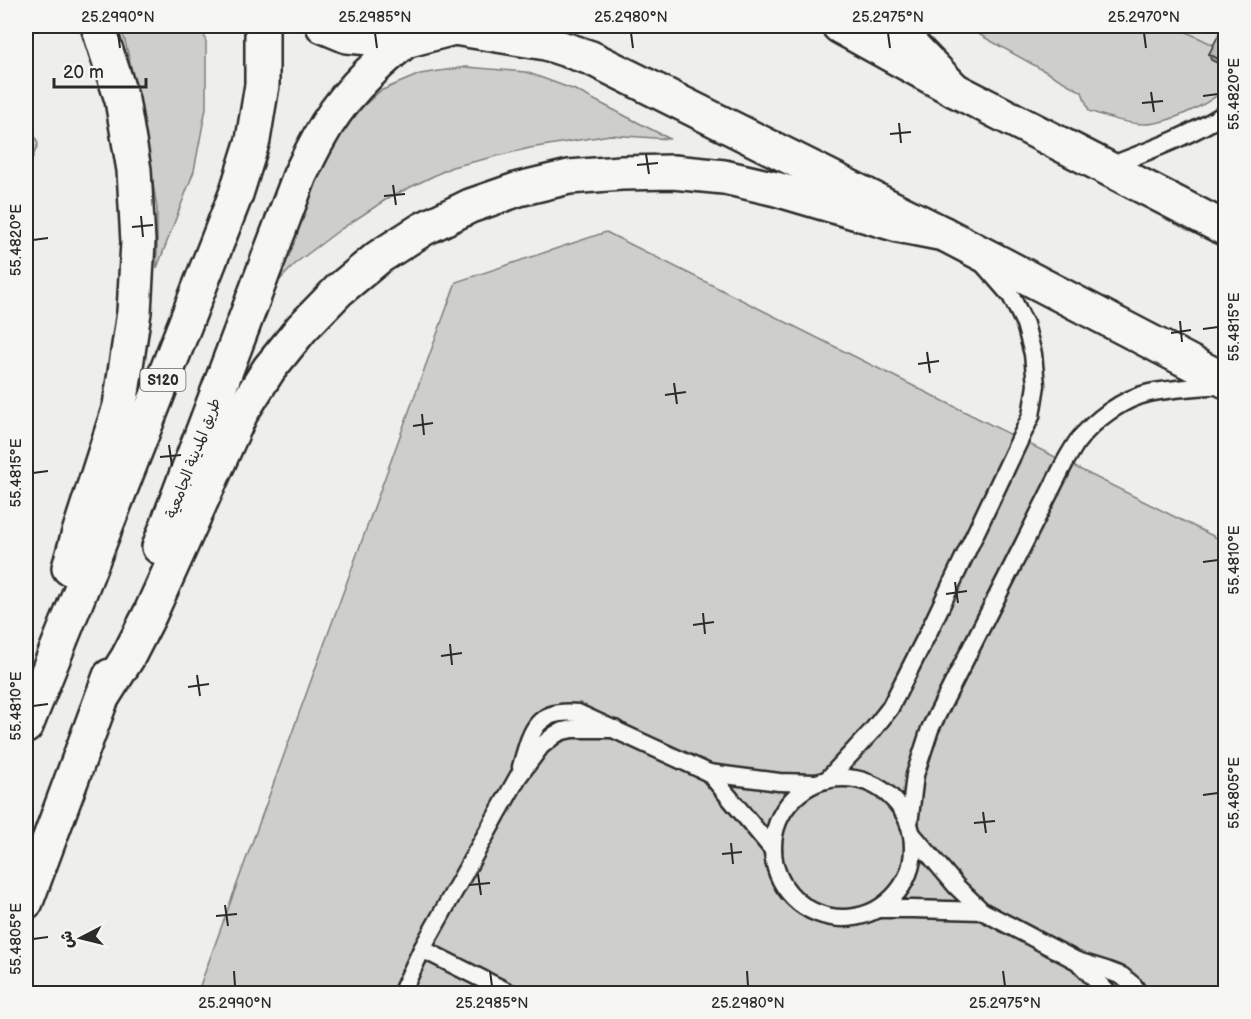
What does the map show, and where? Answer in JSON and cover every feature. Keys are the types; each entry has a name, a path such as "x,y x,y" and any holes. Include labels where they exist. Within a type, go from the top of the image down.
{"main road":[{"path":"49,665 59,611 78,536 120,406 134,312 138,242 134,170 122,100 99,26"},
{"name":"S120","path":"26,726 236,194 253,140 262,85 262,26"},
{"path":"323,26 347,36 405,41 456,27 546,43 591,58 957,241 1226,383"},
{"path":"839,26 955,90 1226,229"},
{"path":"892,26 955,90"},
{"name":"طريق المدينة الجامعية","path":"26,902 300,175 319,137 343,101 372,69 405,41"},
{"path":"102,698 128,657 150,614 242,413 269,369 302,328 339,290 379,257 423,229 470,206 519,189 559,179 621,173 673,172 724,177 765,186 957,241"}],"lane":[{"path":"1107,167 1170,143 1226,113"},
{"path":"957,241 1011,296 1025,324 1033,354 1036,385 1031,416 890,708 872,731 821,781 797,795 784,810 775,829 773,850 778,875 792,897 813,912 834,918 857,918 879,909 896,896 907,877 913,856 910,829 915,775 930,729 1065,462 1078,441 1097,420 1121,404 1147,394 1226,383"},
{"path":"401,993 422,949 518,777 530,737 537,724 549,715 563,711 578,712 709,773 779,782 821,781 847,777 867,782 885,791 900,806 910,829 957,887 982,911 1077,961 1122,976 1134,986 1138,993"},
{"path":"709,773 773,850"},
{"path":"879,909 982,911"},
{"path":"422,949 512,993"},
{"path":"1077,961 1109,993"}],"shaded area":[{"path":"120,26 202,26 206,42 206,108 194,171 157,268 157,209 143,119"},
{"path":"964,26 1174,26 1218,47 1225,67 1225,88 1210,100 1165,121 1138,124 1110,118 1089,111 1082,92"},
{"path":"1174,26 1225,26 1225,67 1217,47"},
{"path":"466,67 526,72 575,90 670,139 610,135 530,148 452,167 390,197 341,229 297,262 275,285 321,161 347,121 380,91 420,74"},
{"path":"26,112 38,144 26,175"},
{"path":"606,232 1225,542 1225,993 197,994 456,282"}],"building":[{"path":"1220,32 1226,35 1226,63 1209,54"}]}
